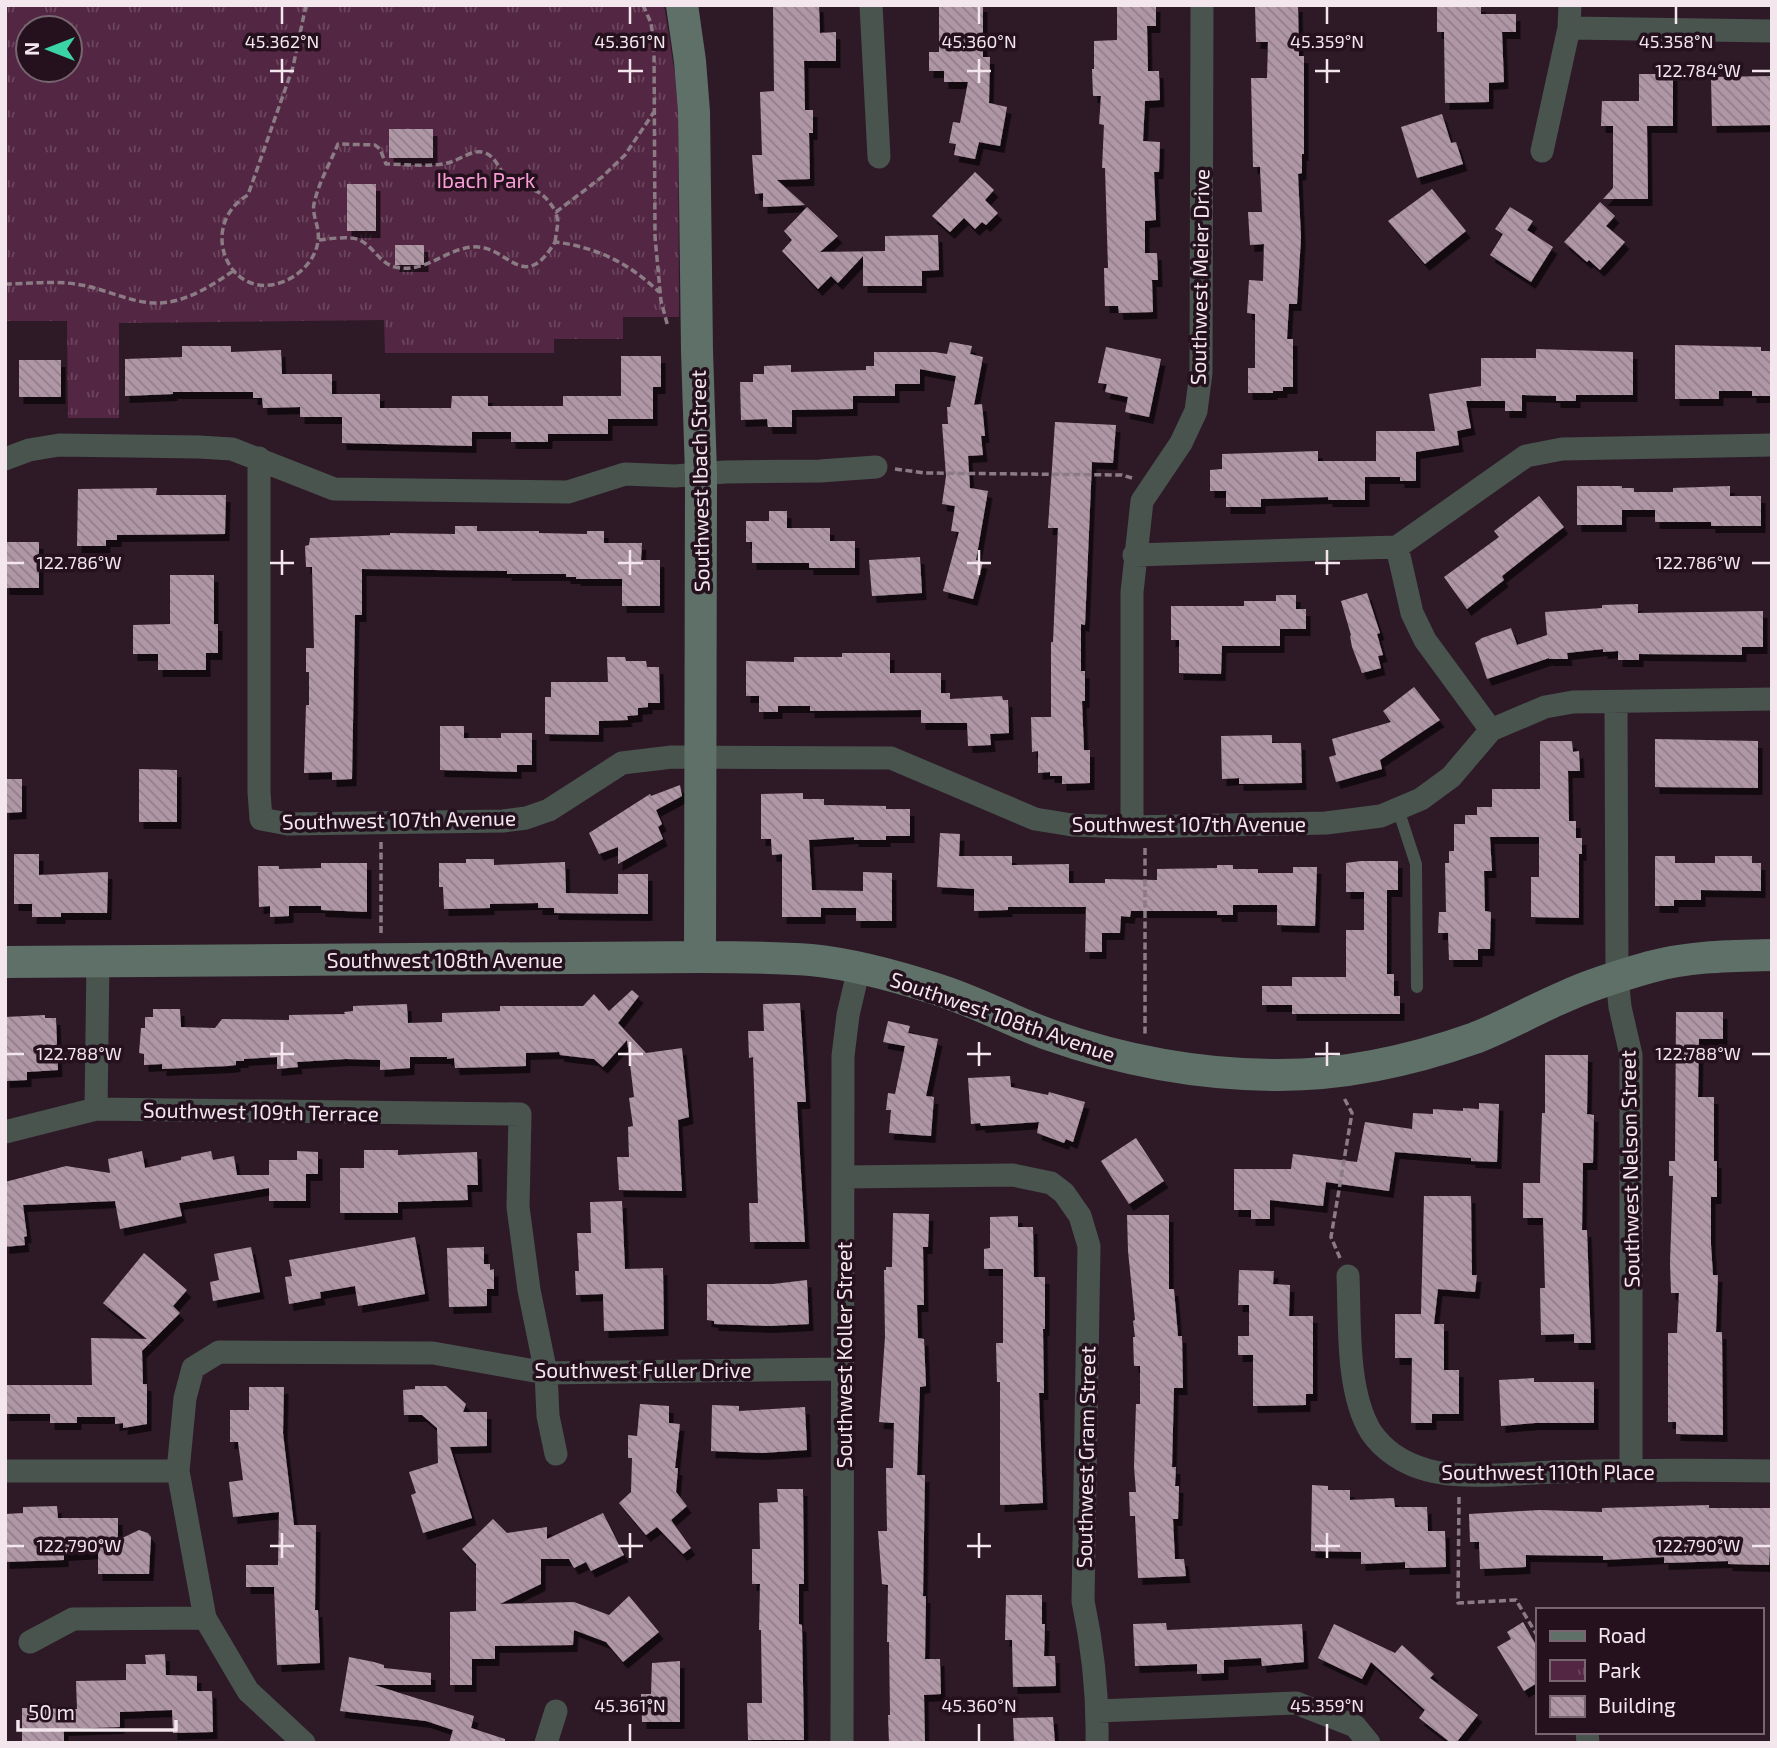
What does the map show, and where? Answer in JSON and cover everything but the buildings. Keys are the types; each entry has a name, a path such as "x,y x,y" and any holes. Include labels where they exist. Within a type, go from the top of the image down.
{"street":[{"name":"Southwest Ibach Street","path":"682,5 694,111 701,473 700,957"},
{"path":"871,5 879,157"},
{"name":"Southwest Meier Drive","path":"1138,827 1132,592 1134,555 1142,501 1181,443 1196,411 1200,373 1202,5"},
{"path":"1542,151 1569,17 1772,31"},
{"path":"5,459 29,450 59,445 232,449 334,489 568,492 625,474 675,476 876,467"},
{"path":"1134,555 1397,547 1526,456 1574,448 1772,445"},
{"name":"Southwest 107th Avenue","path":"260,458 261,819 288,824 526,818 550,810 622,763 672,757 891,758 1035,819 1072,825 1138,827 1326,823 1381,816 1422,799 1451,777 1491,730 1545,707 1573,702 1772,699"},
{"path":"1397,547 1412,613 1425,640 1491,730"},
{"name":"Southwest Nelson Street","path":"1616,702 1617,977 1620,1007 1631,1055 1631,1470"},
{"name":"Southwest 108th Avenue","path":"5,962 700,957 814,960 859,968 935,988 970,1000 1046,1034 1121,1058 1229,1075 1282,1075 1380,1064 1475,1038 1569,995 1617,977 1671,962 1718,956 1772,955"},
{"path":"96,1109 98,960"},
{"name":"Southwest Koller Street","path":"842,1743 845,1177 843,1056 848,1015 859,968"},
{"name":"Southwest 109th Terrace","path":"5,1132 96,1109 520,1114 518,1207 529,1290 546,1373"},
{"name":"Southwest Gram Street","path":"845,1177 1013,1175 1051,1183 1064,1193 1080,1216 1089,1246 1083,1601 1093,1648 1098,1711 1097,1743"},
{"name":"Southwest 110th Place","path":"1348,1276 1354,1389 1365,1422 1382,1446 1399,1459 1427,1470 1460,1474 1631,1470 1772,1471"},
{"name":"Southwest Fuller Drive","path":"304,1743 248,1691 205,1618 178,1471 185,1398 193,1368 219,1352 433,1353 546,1373 842,1369"},
{"path":"546,1373 548,1416 556,1454"},
{"path":"5,1471 178,1471"},
{"path":"30,1642 73,1619 205,1618"},
{"path":"1098,1711 1296,1703 1354,1726 1369,1743"},
{"path":"545,1743 556,1711"}],"lane":[{"path":"1398,809 1416,864 1417,987"}],"path":[{"path":"306,5 293,67 248,195 232,207 222,227 222,249 233,271 248,282 257,284 281,283 300,274 311,259 319,240 313,206 338,144 375,145 380,149 386,164 444,164 473,152 482,152 492,156 512,182 541,192 556,212 558,222 555,242 547,254 537,264 523,267 485,247 474,247 457,250 428,265 397,268 384,263 359,240 351,237 319,240"},
{"path":"643,5 654,44 655,237 659,292 668,327"},
{"path":"556,212 602,177 625,155 654,113"},
{"path":"555,242 580,245 621,262 659,292"},
{"path":"5,284 79,284 153,303 191,295 213,285 233,271"},
{"path":"876,467 925,473 1122,475 1149,489"},
{"path":"381,823 381,959"},
{"path":"1138,827 1145,1062"},
{"path":"1343,1085 1343,1097 1352,1113 1331,1237 1348,1276"},
{"path":"1460,1474 1458,1603 1516,1600 1536,1633"}],"green space":[{"name":"Ibach Park","path":"5,5 664,5 678,115 679,317 623,317 623,339 554,339 554,353 385,353 384,320 119,323 119,418 68,418 67,321 5,321"}]}
